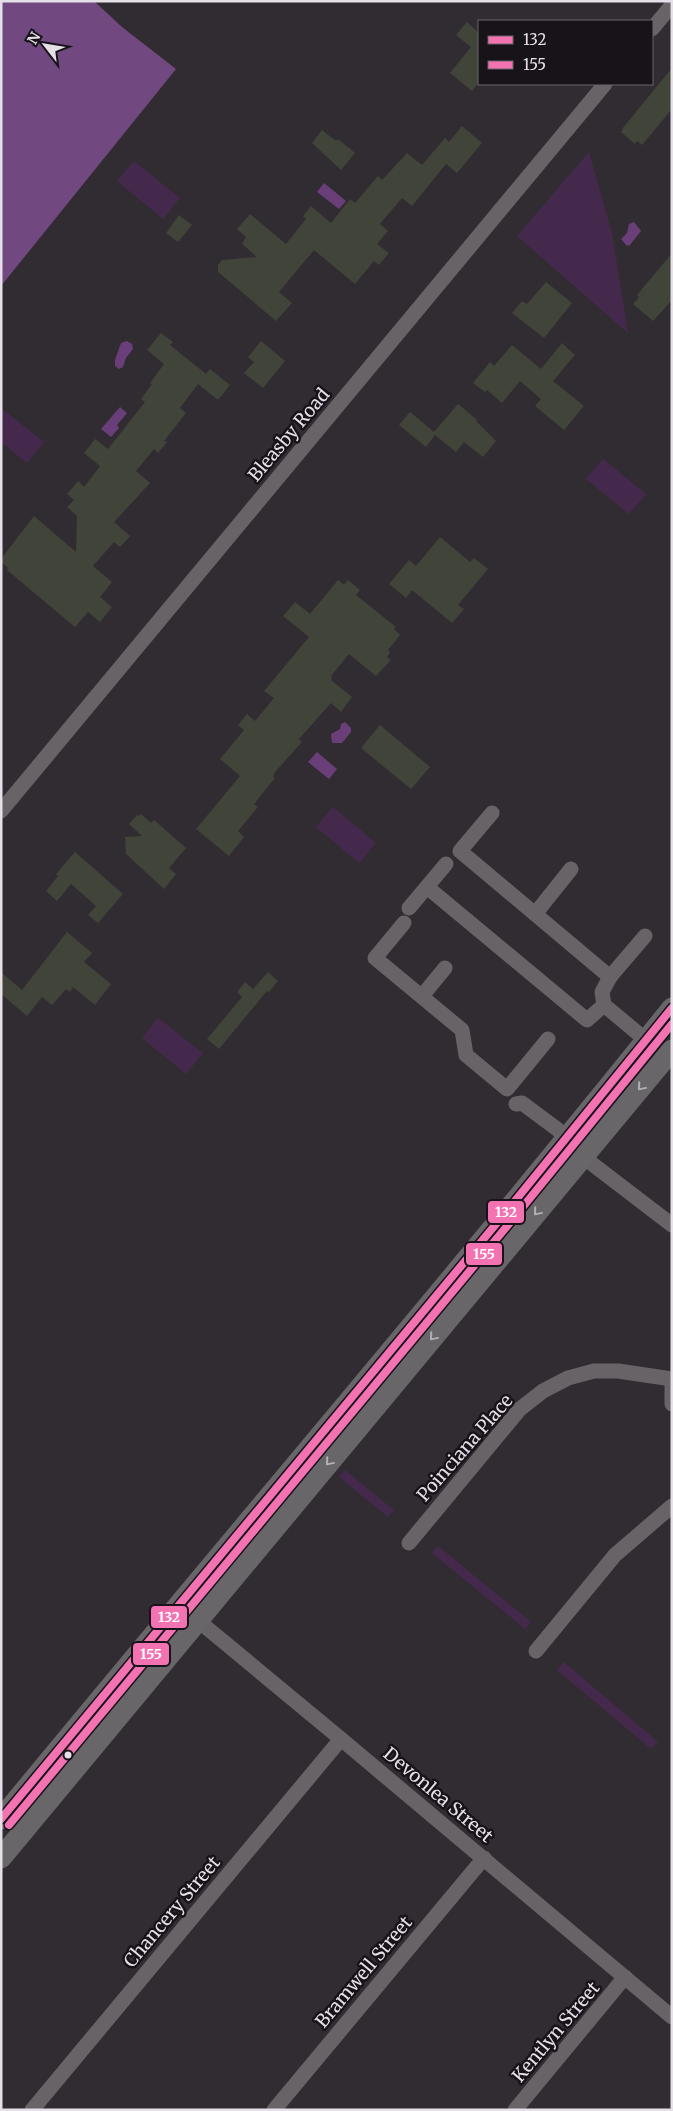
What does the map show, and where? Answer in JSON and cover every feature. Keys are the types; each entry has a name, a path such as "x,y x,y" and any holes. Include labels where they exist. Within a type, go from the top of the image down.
{"main road":[{"path":"1,1820 178,1604 568,1138 672,1008"},
{"path":"1,1858 672,1050"}],"street":[{"path":"653,28 672,5"},
{"name":"Bleasby Road","path":"1,811 604,85"},
{"path":"492,813 460,851 610,977"},
{"path":"409,908 446,864"},
{"path":"535,914 571,869"},
{"path":"427,887 587,1020 604,1005"},
{"path":"404,923 375,958 462,1030 466,1055 507,1089 548,1039"},
{"path":"644,936 610,977 602,992 604,1005 646,1040"},
{"path":"422,996 445,968"},
{"path":"516,1104 522,1103 568,1138 584,1156 672,1225"},
{"name":"Poinciana Place","path":"409,1543 520,1410 543,1391 568,1378 594,1371 618,1371 672,1379"},
{"path":"672,1386 672,1404"},
{"path":"536,1651 615,1555 672,1506"},
{"name":"Devonlea Street","path":"178,1604 672,2017"},
{"name":"Chancery Street","path":"32,2110 341,1739"},
{"name":"Bramwell Street","path":"274,2110 484,1858"},
{"name":"Kentlyn Street","path":"515,2110 625,1977"}],"shaded area":[{"path":"1,1 94,1 122,27 176,69 1,286"},
{"path":"589,152 612,233 628,333 517,236"},
{"path":"134,161 180,198 163,219 117,181"},
{"path":"324,183 346,201 339,209 317,192"},
{"path":"634,222 641,231 630,245 627,246 621,239 627,233 629,224"},
{"path":"127,341 132,344 133,349 126,358 123,367 119,369 115,366 115,360 121,343"},
{"path":"120,407 127,413 117,425 119,428 111,437 101,429"},
{"path":"1,408 44,442 27,463 1,442"},
{"path":"603,459 646,494 629,514 586,479"},
{"path":"345,722 351,728 351,732 342,743 332,743 331,734 340,729 341,724"},
{"path":"317,752 337,769 329,779 308,762"},
{"path":"333,807 376,843 359,863 316,827"},
{"path":"158,1018 203,1053 186,1074 142,1038"},
{"path":"345,1470 394,1510 388,1517 339,1477"},
{"path":"438,1546 531,1622 525,1629 432,1553"},
{"path":"564,1662 658,1742 651,1749 557,1670"}],"building":[{"path":"467,22 478,32 478,83 472,91 450,73 471,47 456,35"},
{"path":"672,68 672,109 642,145 637,141 635,144 621,132 622,129"},
{"path":"462,126 482,143 457,173 446,164 412,206 402,198 380,224 388,231 377,244 389,253 379,265 374,261 355,284 314,250 279,292 292,303 276,321 218,272 218,265 222,260 257,257 242,244 246,237 237,229 250,214 286,244 306,219 303,216 311,206 331,223 350,199 355,203 378,176 382,180 407,153 422,165 445,138 449,142"},
{"path":"322,130 336,141 338,139 355,153 341,170 312,143"},
{"path":"179,215 192,225 178,242 166,233"},
{"path":"672,253 672,300 653,321 633,304 639,297 637,295"},
{"path":"546,282 572,303 544,338 512,313 522,301 527,304"},
{"path":"161,333 173,342 170,345 206,374 210,369 230,385 218,400 198,384 180,408 186,413 164,441 167,442 158,453 154,449 136,471 150,483 114,522 130,536 120,547 114,542 93,566 112,582 100,597 112,607 100,622 88,612 75,627 7,570 8,568 1,562 1,559 34,516 76,552 77,516 67,507 74,500 67,494 78,481 84,487 100,466 84,453 95,439 108,449 145,402 141,399 164,364 147,350"},
{"path":"261,341 285,361 263,388 244,373 254,362 248,357"},
{"path":"562,343 575,355 553,381 584,406 564,430 535,406 541,399 520,381 502,403 487,390 485,392 473,383 490,362 494,366 512,345 541,369"},
{"path":"458,404 477,420 496,441 483,457 464,442 456,452 435,435 426,447 399,425 410,412 434,432"},
{"path":"440,537 470,562 474,558 488,569 458,605 464,609 452,623 412,590 406,598 389,584 409,560 416,566"},
{"path":"338,580 344,585 348,580 360,590 356,595 396,627 394,629 400,635 388,650 390,652 387,657 391,660 376,676 349,654 331,676 331,680 352,697 341,712 331,703 299,739 302,742 275,772 273,777 275,778 254,804 258,807 238,831 244,837 229,856 196,829 240,776 220,759 244,730 238,725 247,714 255,721 274,698 264,691 309,637 283,616 295,602 310,614"},
{"path":"380,725 430,767 411,789 361,748"},
{"path":"141,814 151,823 154,820 186,848 169,868 176,874 164,889 126,854 125,837 142,836 129,824 137,815"},
{"path":"75,852 123,894 98,923 88,915 96,906 71,884 57,901 46,891 58,876 56,874"},
{"path":"67,932 92,953 84,962 111,984 95,1005 73,987 70,992 66,989 52,1005 42,997 27,1016 1,994 1,972 22,990"},
{"path":"268,972 278,981 269,992 267,991 219,1049 207,1039 242,997 237,992 245,982 253,989"}],"transit line":[{"name":"132","path":"1,1819 506,1212 672,1008"},
{"name":"155","path":"9,1825 513,1219 672,1024"}]}
